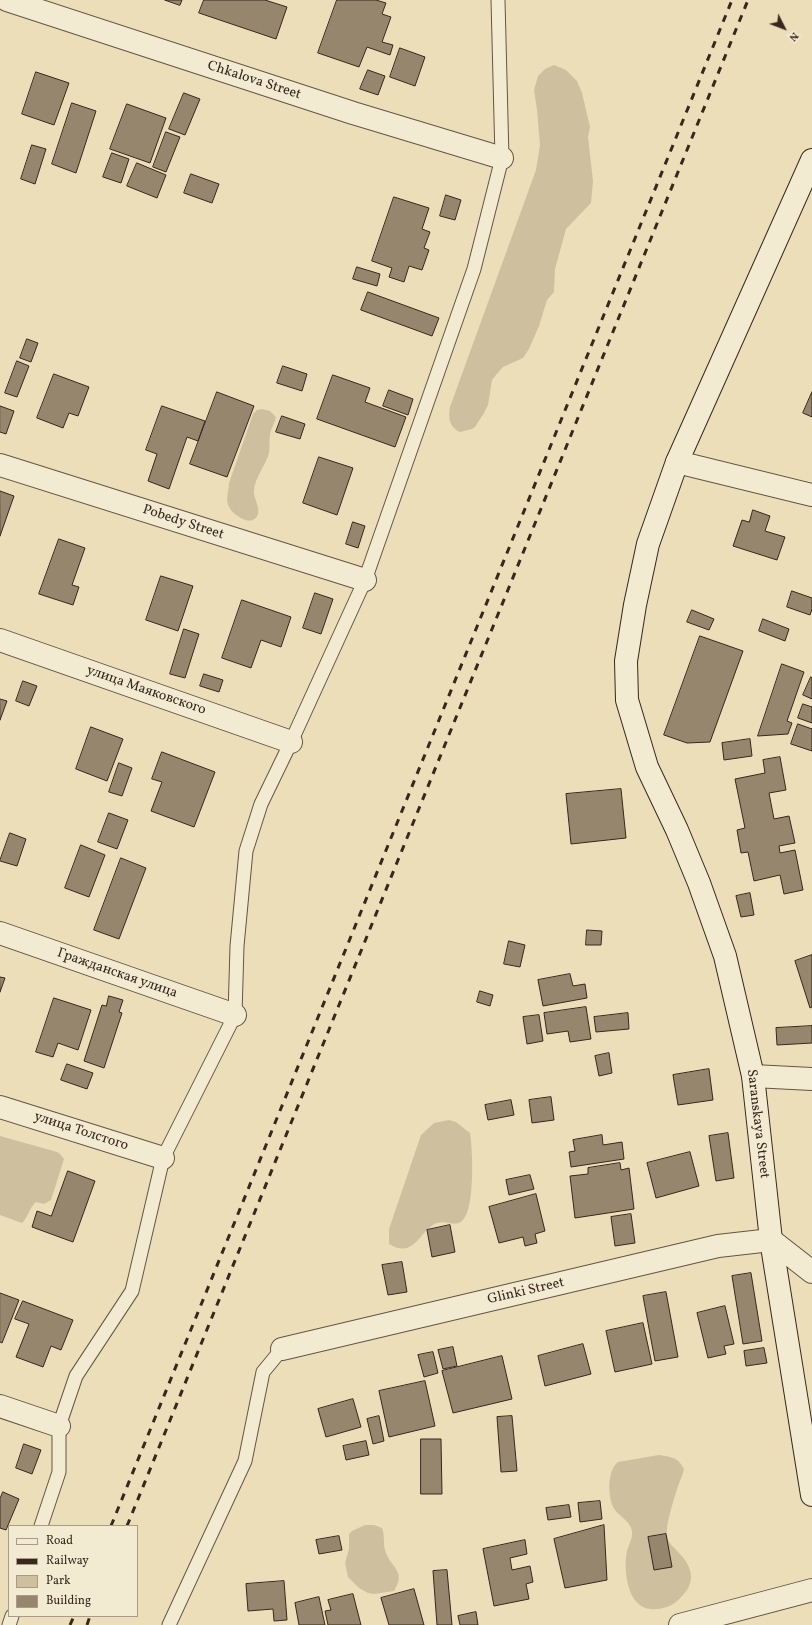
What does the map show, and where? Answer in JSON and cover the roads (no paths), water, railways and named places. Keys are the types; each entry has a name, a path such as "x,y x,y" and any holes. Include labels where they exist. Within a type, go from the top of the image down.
{"street":[{"name":"Chkalova Street","path":"6,0 353,113 502,158"},
{"name":"Saranskaya Street","path":"812,160 678,462 648,544 635,605 626,661 627,700 647,767 677,830 699,884 725,956 753,1076 771,1240 812,1495"},
{"path":"678,462 812,495"},
{"name":"Pobedy Street","path":"0,465 365,580"},
{"name":"улица Маяковского","path":"0,640 291,742"},
{"name":"Гражданская улица","path":"0,933 235,1015"},
{"path":"753,1076 812,1079"},
{"name":"улица Толстого","path":"0,1107 163,1158"},
{"path":"771,1240 812,1272"},
{"name":"Glinki Street","path":"282,1349 718,1246 771,1240"},
{"path":"0,1406 59,1426"},
{"path":"680,1625 812,1590"}],"lane":[{"path":"41,1525 59,1472 59,1426 76,1376 132,1292 163,1158 235,1015 237,946 246,851 261,804 365,580 474,269 502,158 498,0"},
{"path":"169,1625 245,1461 264,1372 282,1349"}],"railway":[{"path":"111,1525 732,0"},
{"path":"127,1525 748,0"},
{"path":"70,1625 74,1617"},
{"path":"87,1625 90,1617"}]}
